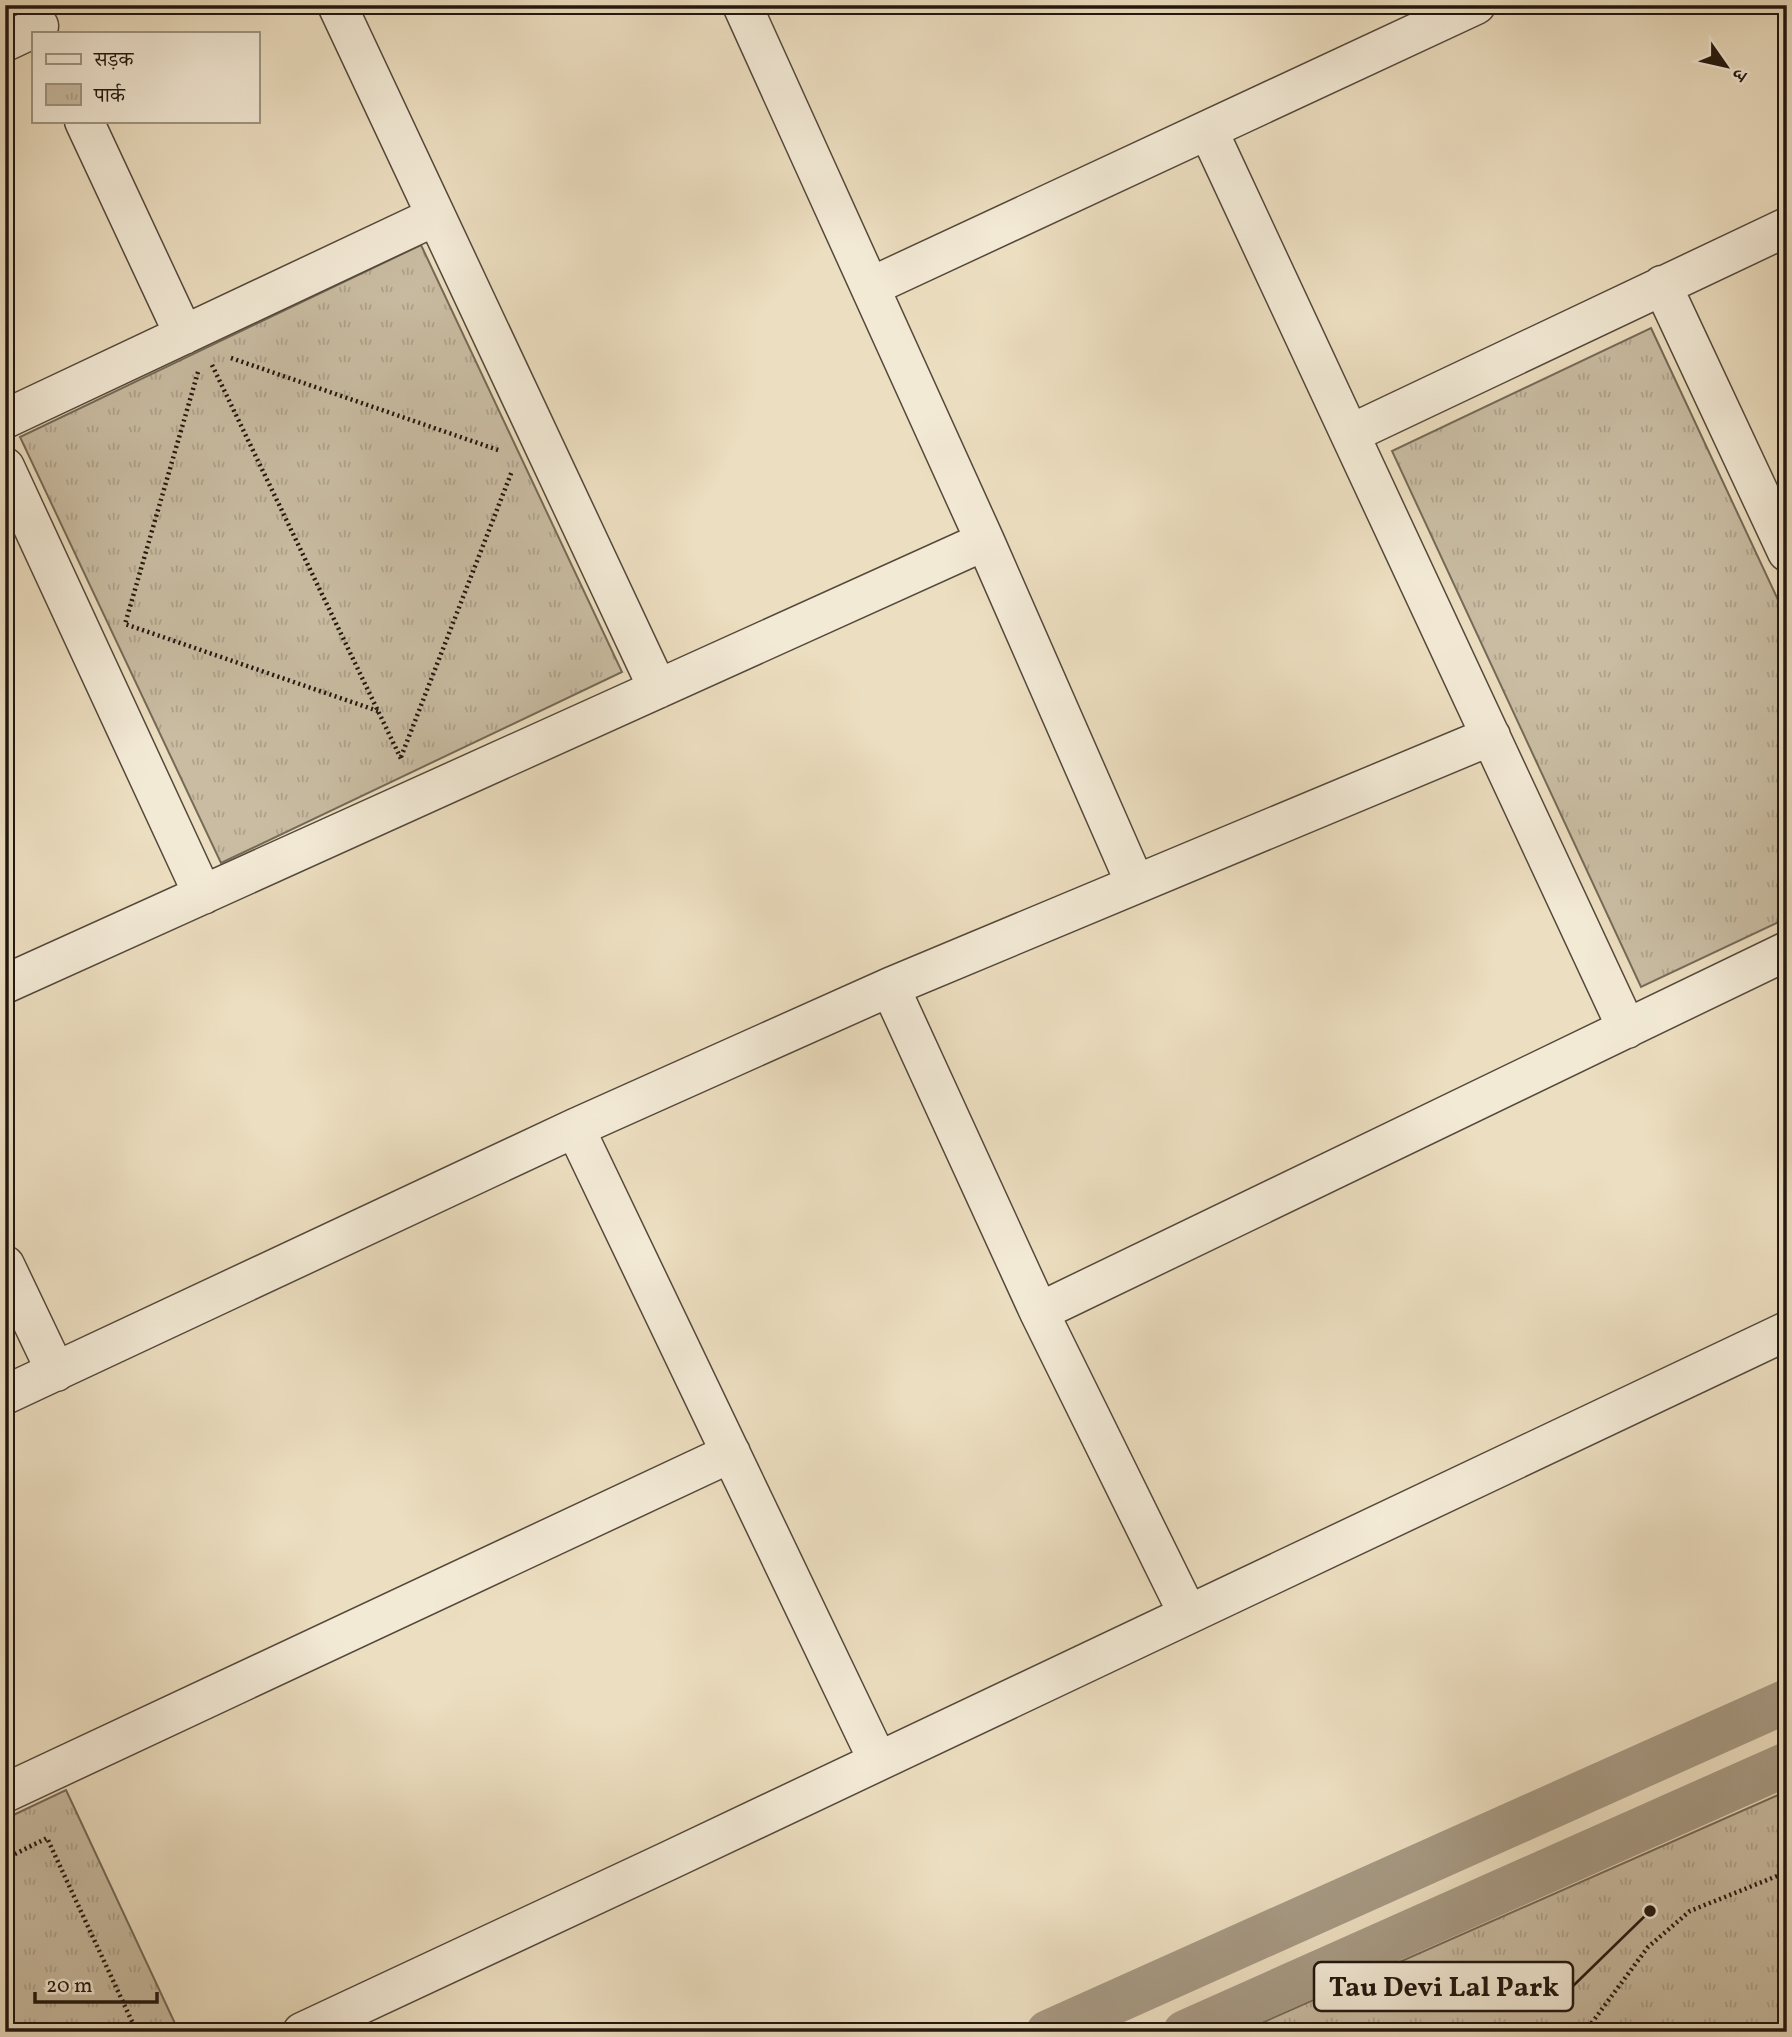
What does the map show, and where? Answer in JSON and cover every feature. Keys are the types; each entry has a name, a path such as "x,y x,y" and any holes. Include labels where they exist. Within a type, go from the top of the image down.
{"street":[{"path":"337,5 436,216 530,450 658,689"},
{"path":"742,5 985,541 1135,883"},
{"path":"870,287 1476,5"},
{"path":"5,42 37,22"},
{"path":"85,122 195,338"},
{"path":"1208,130 1627,1029"},
{"path":"5,419 195,338 436,216"},
{"path":"1350,434 1787,227"},
{"path":"1662,285 1787,552"},
{"path":"5,467 203,895"},
{"path":"5,984 985,541"},
{"path":"5,1395 575,1128 890,987 1491,736"},
{"path":"1040,1312 1787,951"},
{"path":"890,987 1040,1312 1188,1614"},
{"path":"575,1128 878,1761"},
{"path":"5,1265 56,1371"},
{"path":"302,2032 1787,1331"},
{"path":"5,1793 730,1453"}],"path":[{"path":"195,338 530,450 400,757"},
{"path":"195,338 419,797"},
{"path":"195,338 125,624 378,711"},
{"path":"5,1859 47,1838 135,2028 129,2032"},
{"path":"1586,2032 1648,1947 1690,1911 1787,1872"}],"green space":[{"path":"421,245 622,672 221,863 20,437"},
{"path":"1651,328 1787,619 1787,918 1641,987 1392,451"},
{"path":"66,1790 179,2032 5,2032 5,1819"},
{"path":"1787,1791 1787,2032 1241,2032"}],"waterway":[{"path":"1048,2032 1787,1701"},
{"path":"1185,2032 1787,1764"}],"place":[{"name":"Tau Devi Lal Park","path":"1650,1911"}]}
